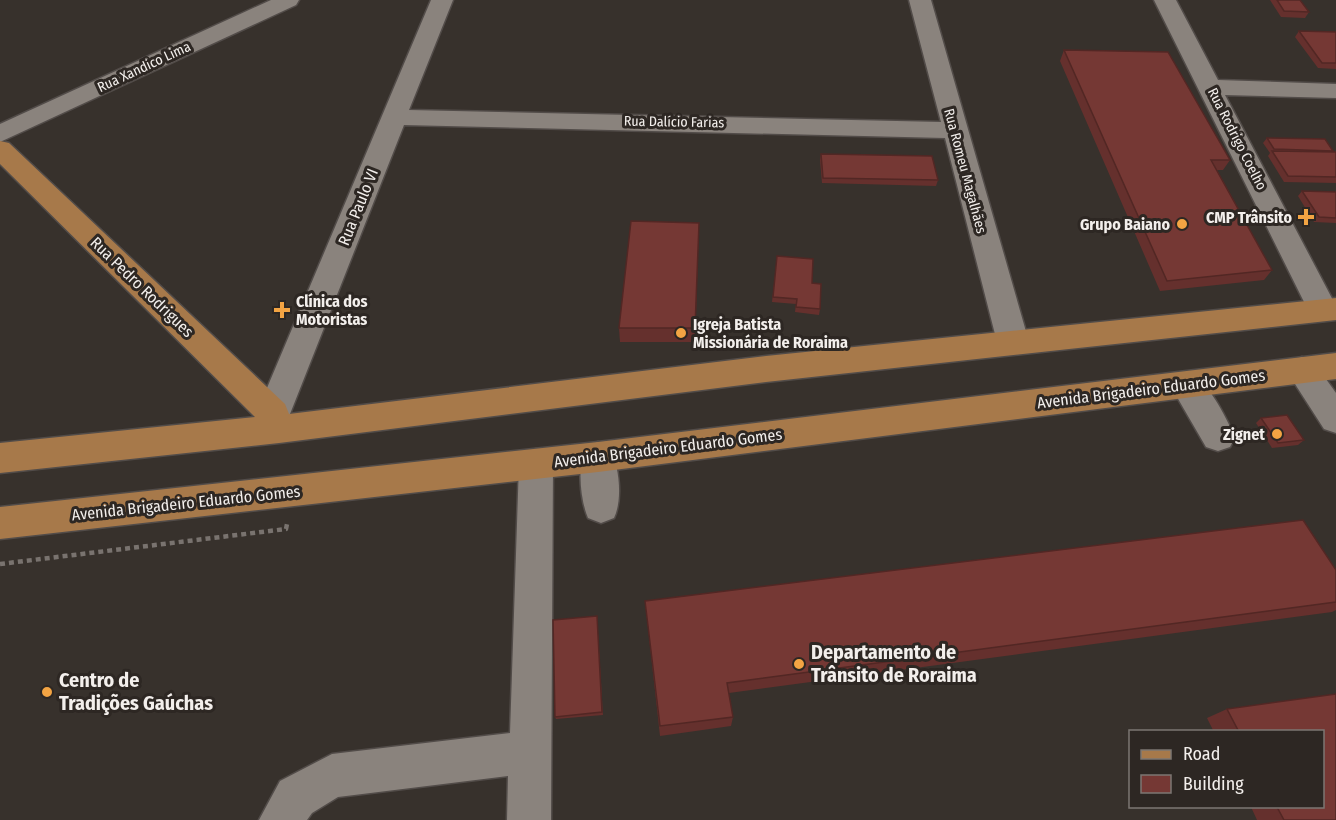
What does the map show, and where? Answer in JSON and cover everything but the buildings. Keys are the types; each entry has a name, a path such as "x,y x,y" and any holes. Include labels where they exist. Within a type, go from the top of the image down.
{"main road":[{"name":"Rua Pedro Rodrigues","path":"0,149 276,421"},
{"path":"0,458 276,421 1330,310"},
{"name":"Avenida Brigadeiro Eduardo Gomes","path":"0,523 598,457 1336,366"}],"street":[{"name":"Rua Xandico Lima","path":"0,134 288,0"},
{"name":"Rua Paulo VI","path":"276,421 442,0"},
{"name":"Rua Romeu Magalhães","path":"920,0 953,130 1013,342"},
{"name":"Rua Rodrigo Coelho","path":"1164,0 1330,310"},
{"path":"1211,87 1336,91"},
{"name":"Rua Dalício Farias","path":"395,117 953,130"},
{"path":"1302,370 1336,419"},
{"path":"1186,384 1218,437"},
{"path":"598,457 602,507"},
{"path":"529,820 536,464"},
{"path":"281,820 296,797 332,776 531,752"}],"path":[{"path":"0,564 286,529 294,490"}],"place":[{"name":"CMP Trânsito","path":"1306,217"},
{"name":"Grupo Baiano","path":"1182,224"},
{"name":"Clínica dos Motoristas","path":"282,310"},
{"name":"Igreja Batista Missionária de Roraima","path":"681,333"},
{"name":"Zignet","path":"1277,434"},
{"name":"Departamento de Trânsito de Roraima","path":"799,664"},
{"name":"Centro de Tradições Gaúchas","path":"47,692"}]}
